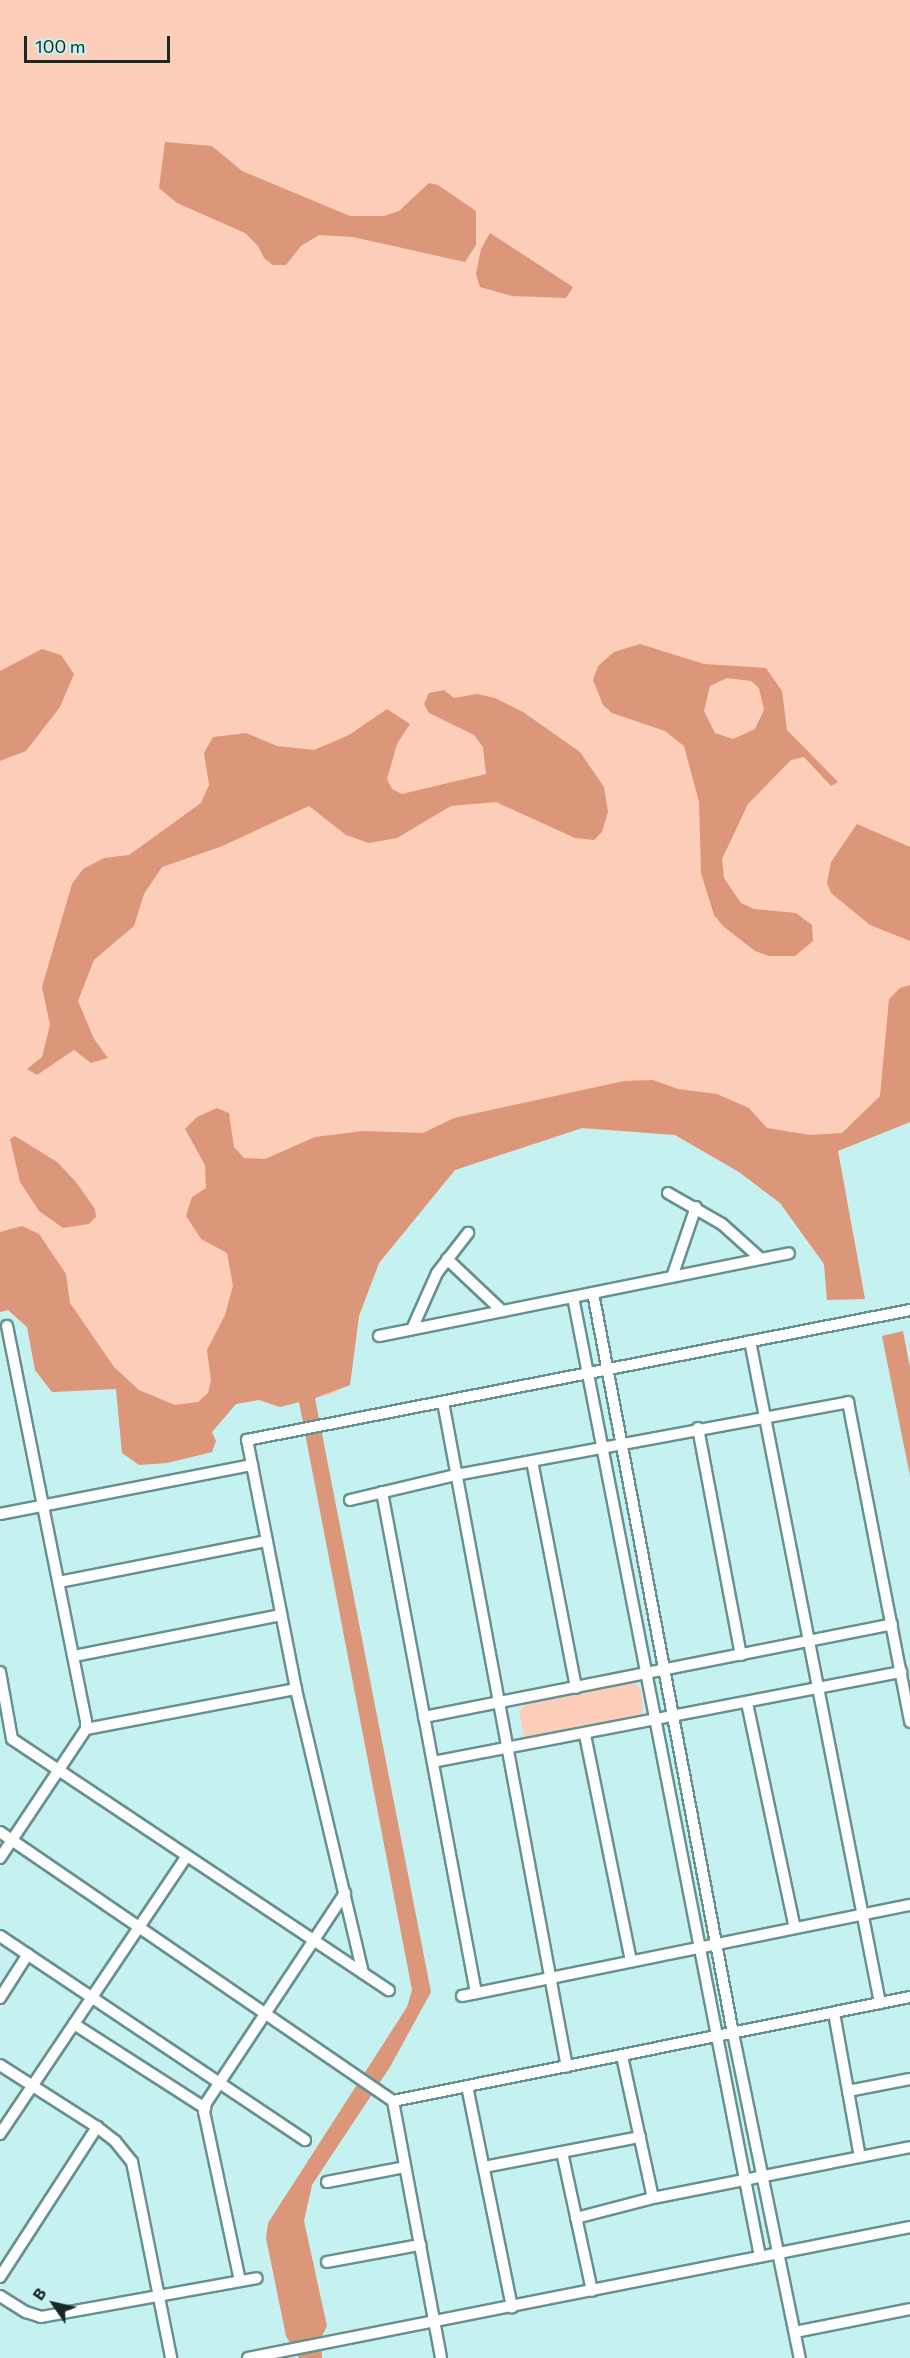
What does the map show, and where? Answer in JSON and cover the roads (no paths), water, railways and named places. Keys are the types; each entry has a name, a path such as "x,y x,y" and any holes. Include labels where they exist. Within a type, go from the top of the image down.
{"street":[{"path":"668,1193 722,1224 761,1259"},
{"path":"672,1277 696,1207"},
{"path":"412,1329 425,1295 447,1259 468,1233"},
{"path":"379,1336 789,1253"},
{"path":"447,1259 502,1311"},
{"path":"593,1293 733,2033 800,2358"},
{"path":"573,1297 760,2256"},
{"path":"363,1973 296,1689 247,1440 910,1310"},
{"path":"0,1858 86,1729 74,1656 7,1326"},
{"path":"750,1341 880,2003"},
{"path":"443,1402 567,2067"},
{"path":"350,1500 456,1475 698,1428 848,1402 910,1722"},
{"path":"698,1428 741,1655"},
{"path":"532,1461 576,1688"},
{"path":"0,1514 252,1465"},
{"path":"382,1492 476,1993"},
{"path":"59,1582 267,1541"},
{"path":"74,1656 281,1615"},
{"path":"424,1717 646,1675 892,1624"},
{"path":"0,1672 12,1739 389,1990"},
{"path":"433,1762 673,1719 901,1672"},
{"path":"86,1729 296,1689"},
{"path":"747,1703 795,1928"},
{"path":"585,1735 631,1961"},
{"path":"0,1832 390,2099 441,2358"},
{"path":"0,2134 187,1856"},
{"path":"240,2281 205,2108 345,1893"},
{"path":"462,1996 910,1905"},
{"path":"0,1936 305,2140"},
{"path":"0,1998 28,1954"},
{"path":"390,2099 567,2067 910,1997"},
{"path":"834,2013 860,2157"},
{"path":"74,2024 205,2108"},
{"path":"622,2055 653,2198"},
{"path":"0,2065 97,2127 115,2141 132,2162 171,2358"},
{"path":"848,2091 910,2079"},
{"path":"467,2086 512,2307"},
{"path":"0,2277 97,2127"},
{"path":"484,2167 640,2137"},
{"path":"576,2218 653,2198 910,2147"},
{"path":"562,2152 592,2291"},
{"path":"327,2182 405,2167"},
{"path":"248,2358 910,2227"},
{"path":"327,2262 420,2245"},
{"path":"0,2296 26,2312 41,2317 159,2298 257,2278"},
{"path":"795,2332 910,2310"}]}
